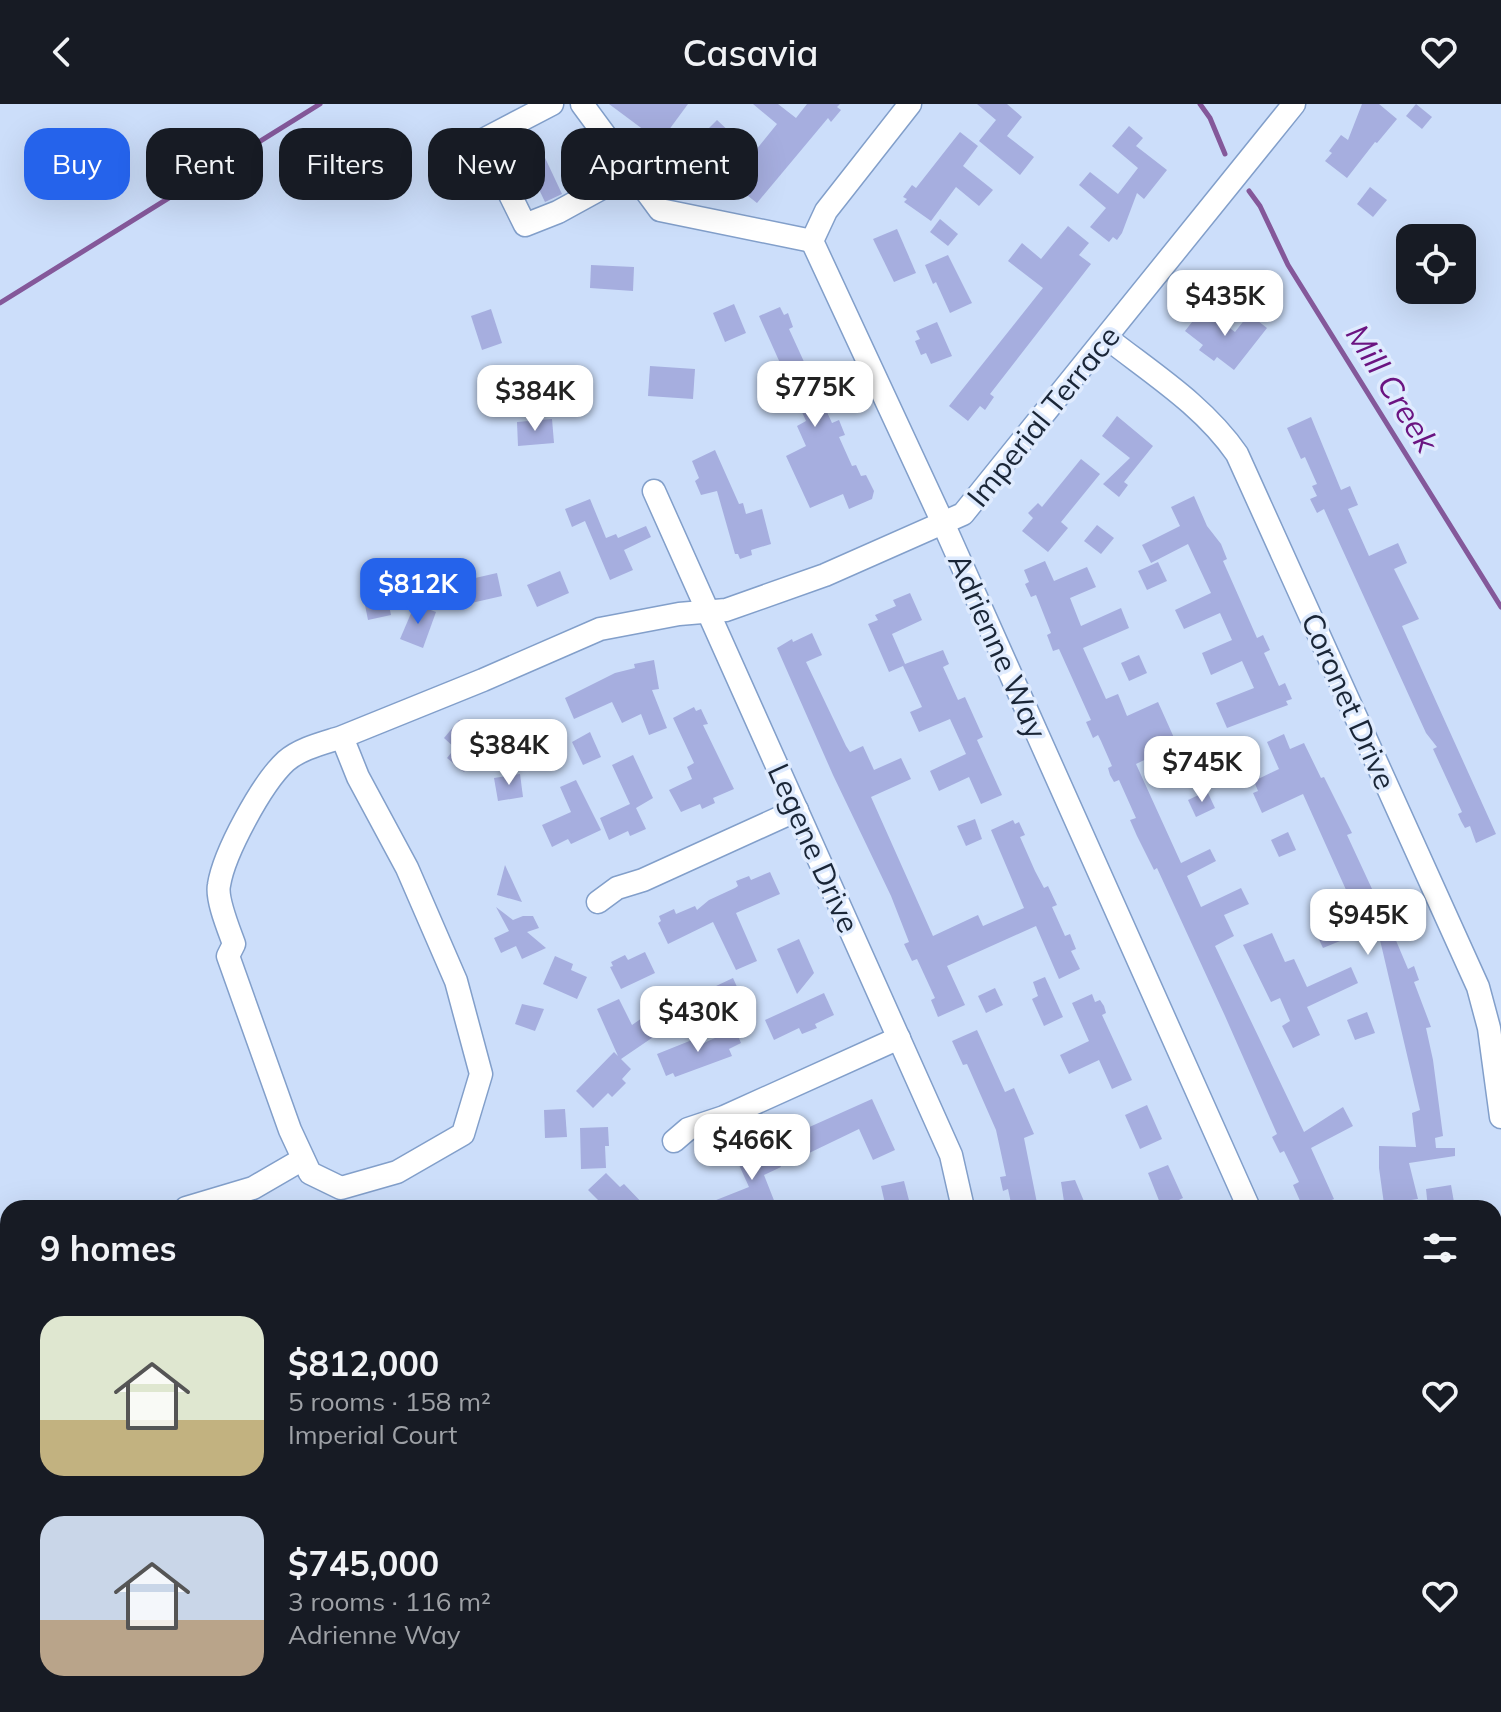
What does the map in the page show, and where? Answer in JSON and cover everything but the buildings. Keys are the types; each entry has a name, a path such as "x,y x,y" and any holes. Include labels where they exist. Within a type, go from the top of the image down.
{"street":[{"path":"552,104 483,140 525,225 580,200"},
{"path":"582,104 599,128"},
{"path":"652,200 660,210 812,241 826,211 910,104"},
{"name":"Imperial Terrace","path":"303,1159 228,956 234,944 218,887 229,855 254,804 287,760 600,629 623,623 726,610 825,575 963,514 1294,104"},
{"name":"Adrienne Way","path":"812,241 943,523 1245,1200"},
{"name":"Coronet Drive","path":"1107,338 1212,421 1244,467 1478,987 1489,1028 1501,1117"},
{"name":"Legene Drive","path":"654,491 951,1155 961,1200"},
{"path":"213,1200 253,1188 303,1159 310,1173 341,1188 397,1172 463,1134 481,1074 456,981 407,868 358,777 342,737"},
{"path":"598,902 617,888 643,880 797,810"},
{"path":"674,1141 688,1129 724,1117 899,1038"}],"waterway":[{"name":"Mill Creek","path":"0,303 320,104"},
{"name":"Mill Creek","path":"1200,104 1210,118 1225,154"},
{"name":"Mill Creek","path":"1249,191 1260,206 1288,265 1501,607"}]}
